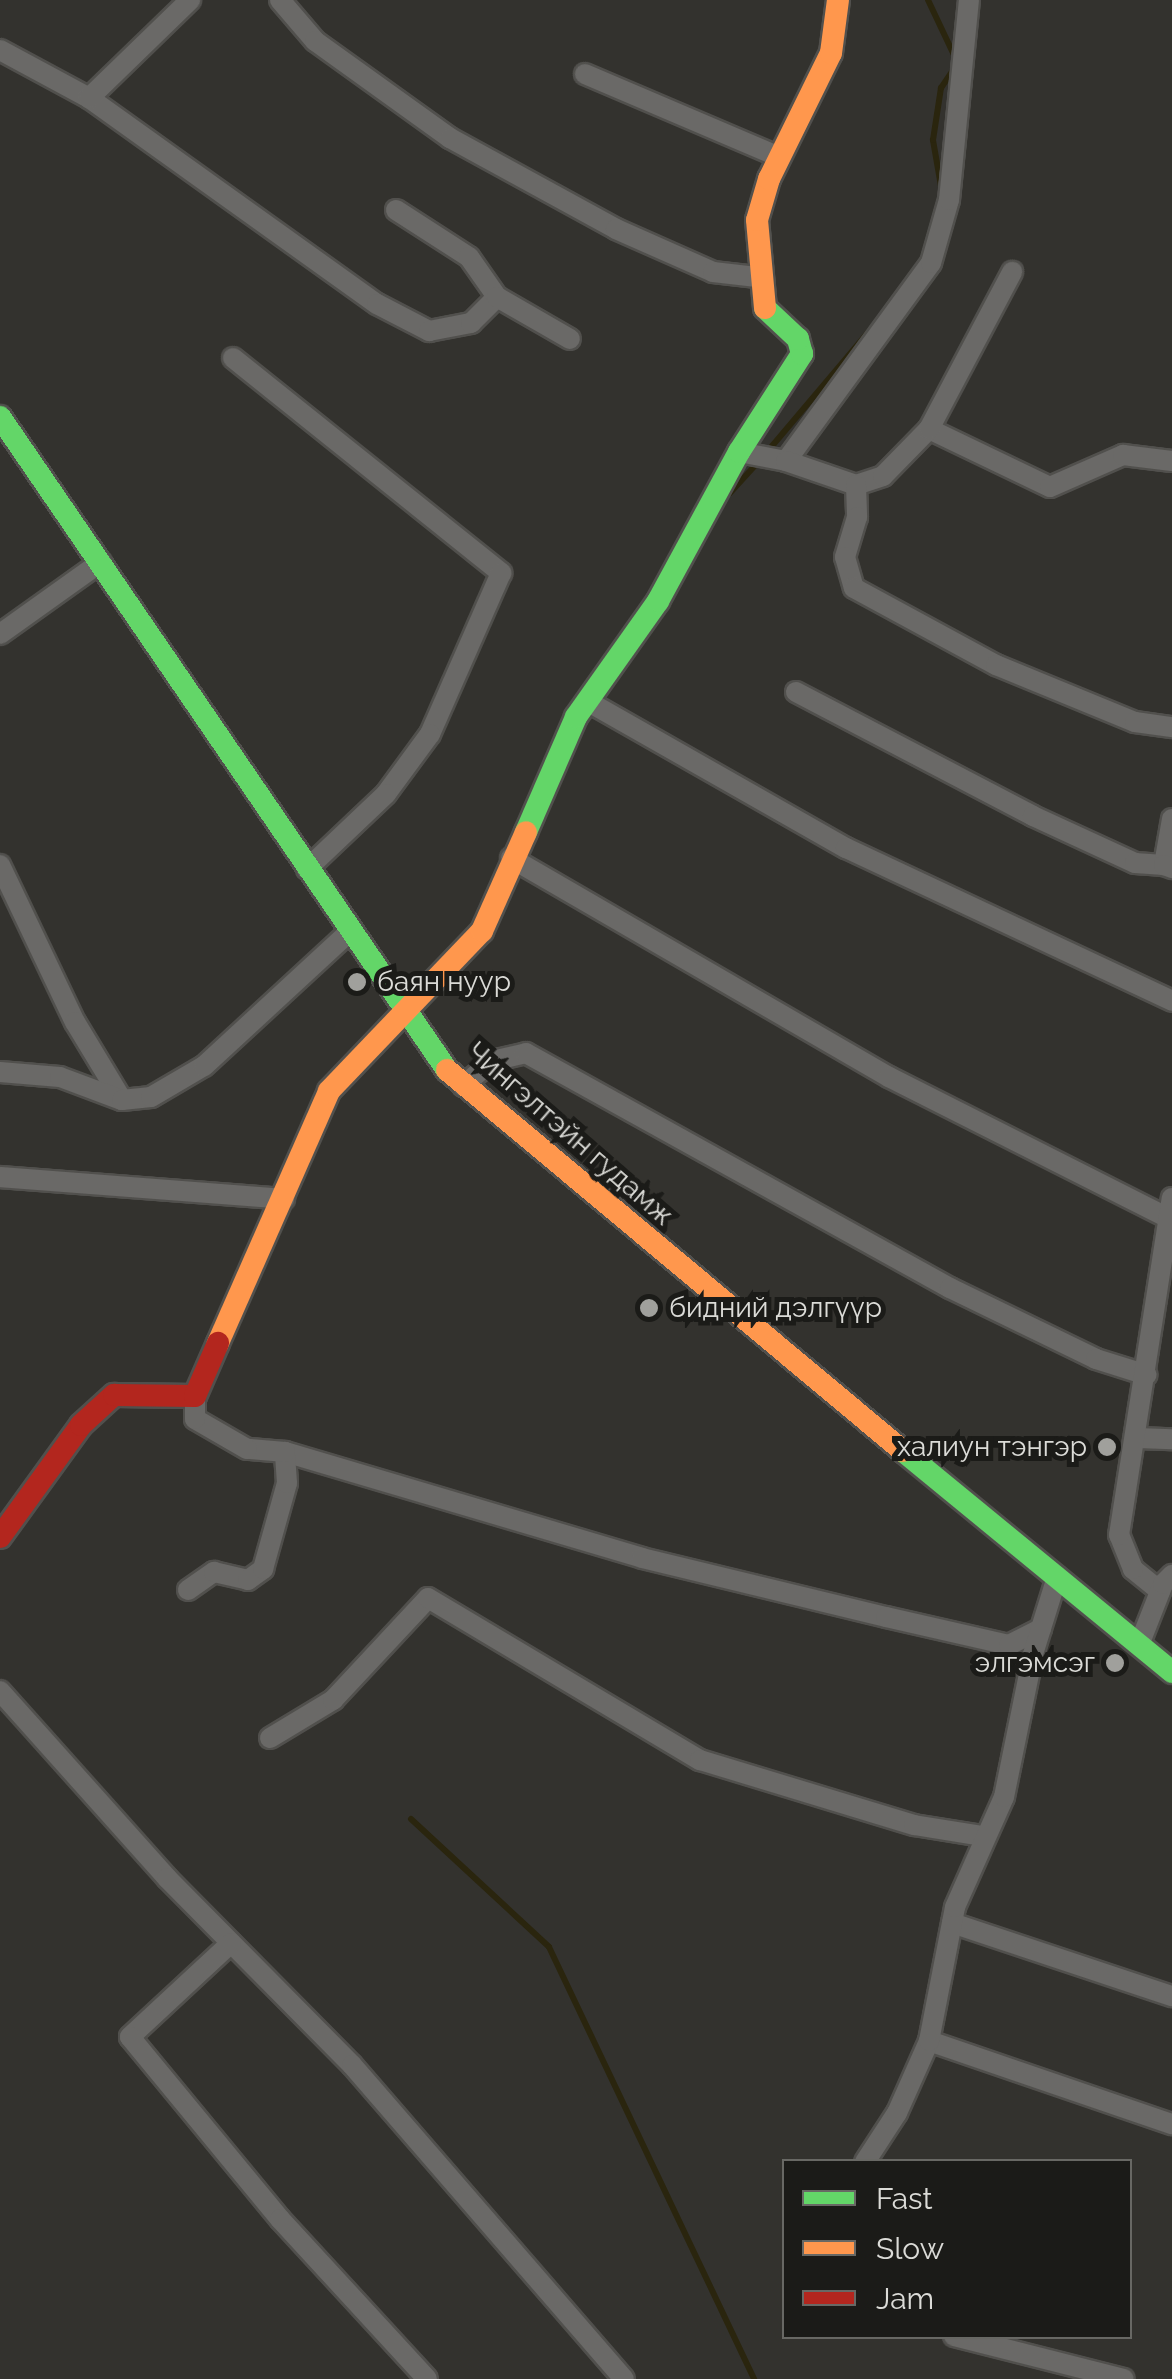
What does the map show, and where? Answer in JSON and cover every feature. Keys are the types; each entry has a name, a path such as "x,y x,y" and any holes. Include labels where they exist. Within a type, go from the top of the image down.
{"street":[{"path":"89,98 190,0"},
{"path":"280,0 315,41 450,138 616,229 713,272 757,278"},
{"path":"838,0 831,53 780,157 757,220 757,278 763,306 798,339 802,354 739,452 658,601 587,701 511,858 482,931 329,1091 195,1396 195,1419 247,1448 284,1452 642,1558 1009,1645 1041,1629"},
{"path":"786,461 931,263 949,200 969,0"},
{"path":"0,50 89,98 362,294 429,331 471,323 497,297"},
{"path":"585,74 780,157"},
{"path":"396,210 468,256 497,297 570,339"},
{"path":"739,452 786,461 856,486 883,476 928,430 1012,272"},
{"path":"233,358 502,573 430,734 386,794 307,868"},
{"name":"Чингэлтэйн гудамж","path":"0,417 402,1011 463,1086 1172,1672"},
{"path":"928,430 1050,487 1123,455 1172,461"},
{"path":"856,486 857,517 844,556 854,588 996,665 1134,722 1172,727"},
{"path":"0,634 101,562"},
{"path":"796,692 1033,816 1135,863 1168,867 1172,819"},
{"path":"587,701 846,848 1172,1000"},
{"path":"511,858 889,1077 1170,1212 1121,1548 1133,1569 1166,1583 1139,1644"},
{"path":"0,864 75,1022 122,1100"},
{"path":"0,1072 60,1076 122,1100 151,1097 204,1066 349,932"},
{"path":"463,1086 492,1061 526,1053 950,1288 1096,1359 1147,1375"},
{"path":"0,1177 284,1200"},
{"path":"0,1538 81,1425 114,1396 195,1396"},
{"path":"1137,1438 1172,1439"},
{"path":"188,1590 214,1572 248,1580 262,1569 286,1484 284,1452"},
{"path":"867,2159 897,2113 929,2041 952,1923 982,1836 1004,1797 1041,1629 1057,1576"},
{"path":"270,1738 333,1700 428,1598 700,1760 914,1825 982,1836"},
{"path":"0,1691 231,1943 352,2065 624,2379"},
{"path":"952,1923 1172,1996"},
{"path":"231,1943 130,2037 280,2218 428,2379"},
{"path":"929,2041 1172,2124"},
{"path":"966,2339 1124,2379"}],"waterway":[{"path":"928,0 955,57"},
{"path":"941,186 933,140 941,88 954,69"},
{"path":"767,452 875,324"},
{"path":"730,493 759,461"},
{"path":"411,1819 549,1947 754,2379"}],"traffic: fast":[{"path":"526,832 576,717 658,601 739,452 802,354 798,339 765,308"},
{"path":"0,417 447,1070"},
{"path":"903,1451 1172,1672"}],"traffic: slow":[{"path":"765,308 757,220 769,179 831,53 838,0"},
{"path":"218,1343 329,1091 482,931 526,832"},
{"path":"447,1070 903,1451"}],"traffic: jam":[{"path":"0,1537 81,1425 114,1395 195,1396 218,1343"}],"place":[{"name":"баян нуур","path":"357,982"},
{"name":"бидний дэлгүүр","path":"649,1308"},
{"name":"халиун тэнгэр","path":"1107,1447"},
{"name":"элгэмсэг","path":"1115,1663"}]}
